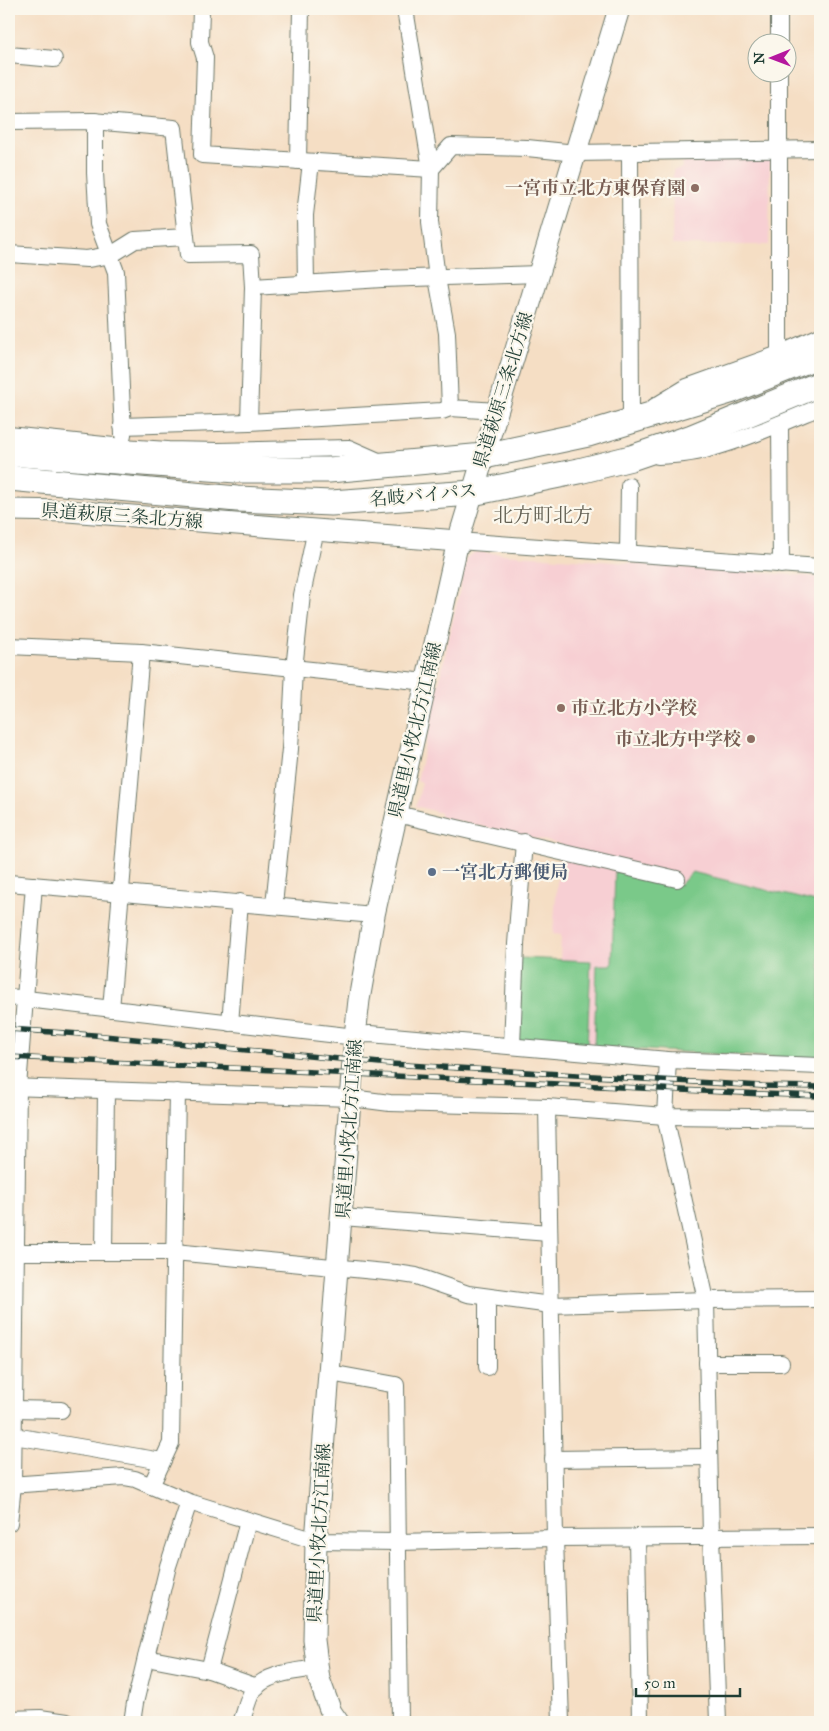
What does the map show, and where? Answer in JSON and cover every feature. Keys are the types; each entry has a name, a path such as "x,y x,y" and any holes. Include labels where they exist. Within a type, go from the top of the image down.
{"highway":[{"name":"名岐バイパス","path":"9,453 236,470 329,470 484,456 588,434 733,390 820,355"},
{"name":"名岐バイパス","path":"9,478 237,499 331,503 472,493 580,471 631,458 716,428 820,384"}],"main road":[{"name":"県道萩原三条北方線","path":"9,510 68,511 458,541 619,9"},
{"name":"県道里小牧北方江南線","path":"338,1722 331,1712 317,1668 314,1640 316,1541 352,1098 355,1036 364,964 374,915 458,541"}],"street":[{"path":"201,9 200,42 205,58 202,155"},
{"path":"301,9 306,284"},
{"path":"405,9 431,169 430,222 446,333 450,408"},
{"path":"779,9 779,32"},
{"path":"9,55 54,59"},
{"path":"779,354 780,82"},
{"path":"9,122 95,121 174,128 188,255 251,254 253,287 248,422"},
{"path":"95,121 95,173 98,224 112,255 116,272 123,447"},
{"path":"431,169 451,146 527,148 576,153 820,149"},
{"path":"177,153 431,169"},
{"path":"630,153 631,421"},
{"path":"9,254 87,260 112,255 135,240 186,237"},
{"path":"253,287 382,279 538,274"},
{"path":"631,421 687,387 779,354 820,336"},
{"path":"631,458 678,455 708,450 780,424 820,407"},
{"path":"122,426 248,422 442,411 450,408 498,410"},
{"path":"780,424 781,564"},
{"path":"9,435 123,447 218,451 349,448 387,465"},
{"path":"628,553 629,486"},
{"path":"274,905 290,749 294,669 302,595 316,530"},
{"path":"458,541 820,568"},
{"path":"9,646 141,652 426,682"},
{"path":"111,1009 141,652"},
{"path":"397,814 677,878"},
{"path":"512,1046 516,944 524,842"},
{"path":"9,883 374,915"},
{"path":"9,1523 14,1436 12,1252 13,1087 16,998 34,885"},
{"path":"230,1023 240,902"},
{"path":"16,998 355,1036 370,1034 668,1060 820,1066"},
{"path":"668,1060 665,1116 706,1300 711,1536 718,1722"},
{"path":"13,1087 352,1098 390,1103 547,1107 665,1116 820,1118"},
{"path":"104,1250 106,1091"},
{"path":"151,1486 171,1443 177,1092"},
{"path":"547,1107 553,1459 561,1722"},
{"path":"342,1217 549,1233"},
{"path":"12,1252 104,1250 174,1252 338,1267 416,1276 468,1294 551,1305 706,1300 820,1299"},
{"path":"487,1297 487,1367"},
{"path":"707,1363 781,1363"},
{"path":"330,1373 396,1385 400,1722"},
{"path":"14,1409 61,1410"},
{"path":"14,1436 162,1461"},
{"path":"553,1459 709,1457"},
{"path":"11,1485 111,1477 135,1479 189,1502 316,1541 399,1542 555,1538 820,1536"},
{"path":"132,1722 168,1566 189,1502"},
{"path":"209,1670 248,1521"},
{"path":"637,1538 640,1722"},
{"path":"146,1658 209,1670 257,1687"},
{"path":"241,1722 252,1692 257,1687 270,1678 282,1673 317,1668"},
{"path":"9,1719 40,1718 66,1722"}],"shaded area":[{"path":"770,150 769,245 672,245 673,170 682,168 682,158"},
{"path":"476,552 820,577 820,1060 517,1041 560,959 561,935 553,934 560,844 440,817 440,813 416,806 422,783 417,781 467,557"}],"green space":[{"path":"615,871 680,885 692,872 820,903 820,1060 594,1047 597,965 612,965"},
{"path":"520,958 591,961 587,1047 517,1041"}],"railway":[{"path":"9,1029 94,1035 390,1064 762,1086 820,1087"},
{"path":"9,1057 820,1096"}],"place":[{"name":"一宮市立北方東保育園","path":"695,188"},
{"name":"市立北方小学校","path":"561,708"},
{"name":"市立北方中学校","path":"751,739"},
{"name":"一宮北方郵便局","path":"432,872"}],"district":[{"name":"北方町北方","path":"543,515"}]}
